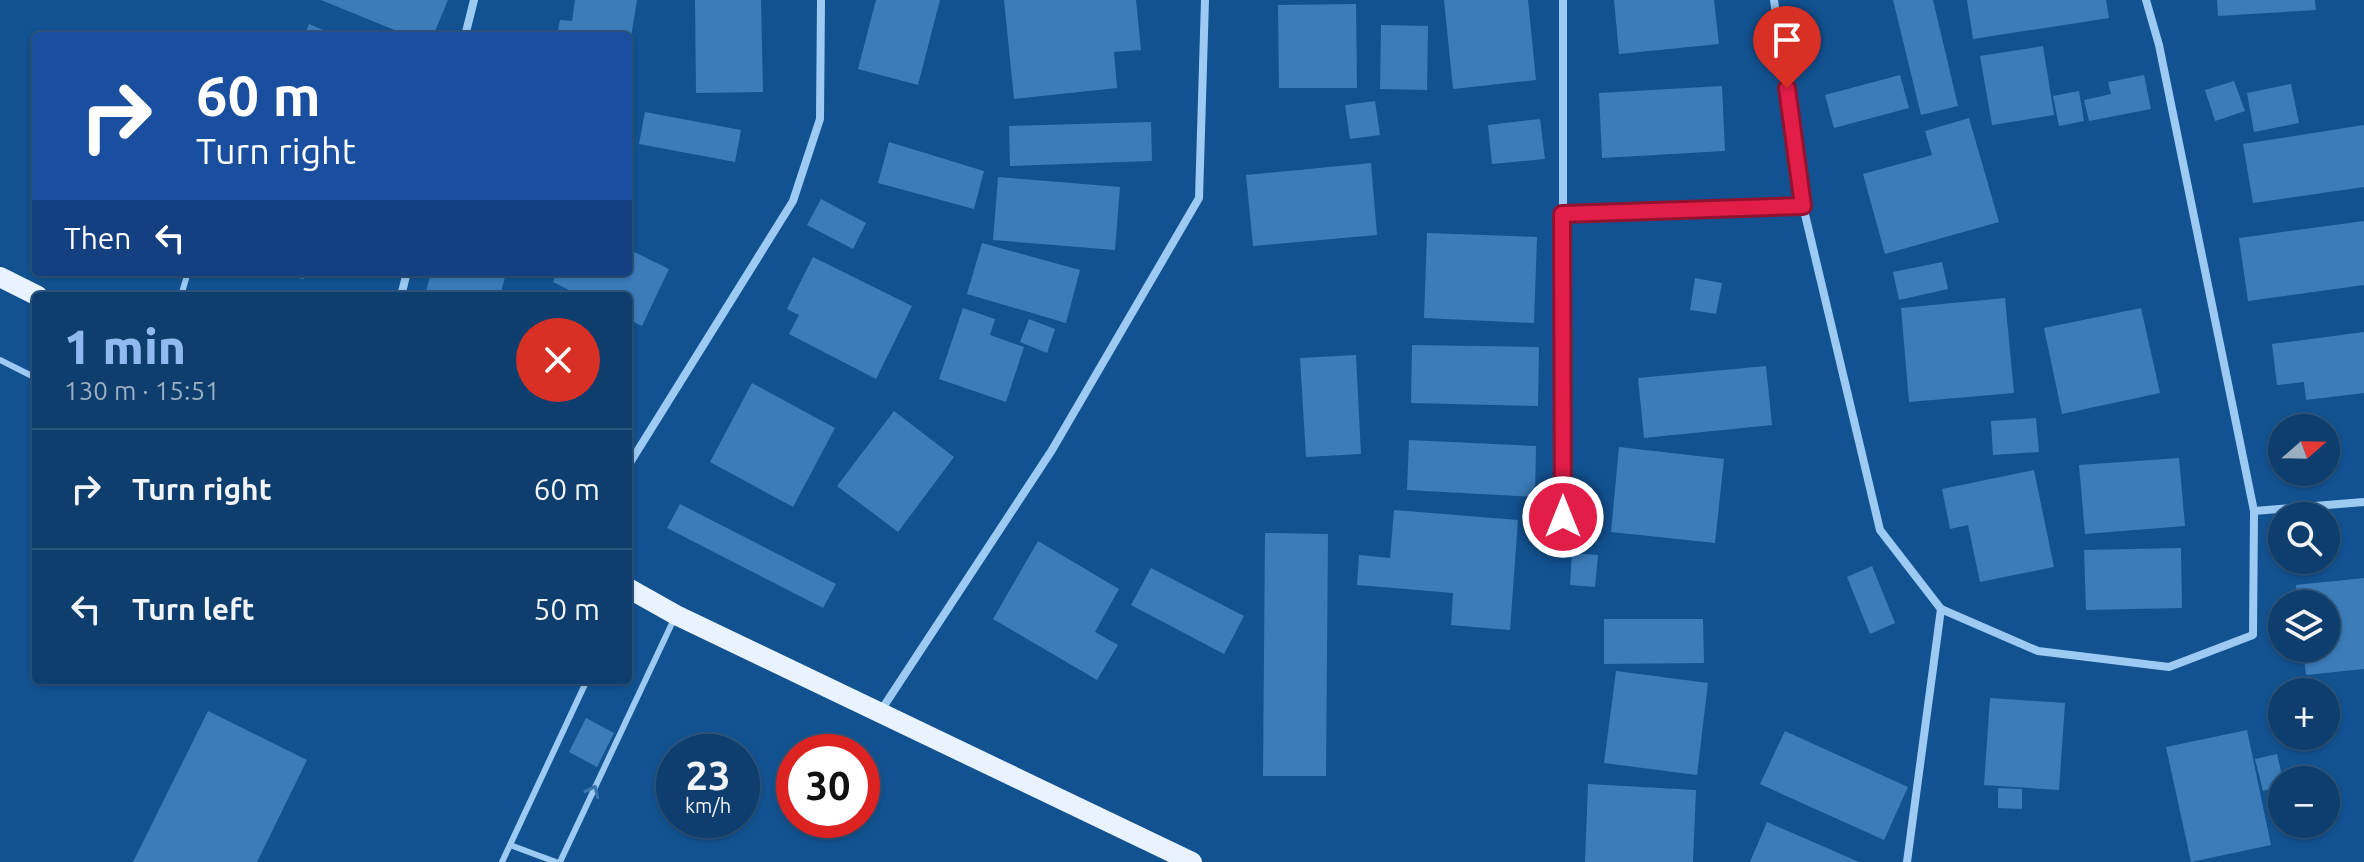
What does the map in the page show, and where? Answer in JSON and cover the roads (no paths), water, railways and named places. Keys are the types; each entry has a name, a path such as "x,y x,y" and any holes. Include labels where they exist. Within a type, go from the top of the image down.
{"main road":[{"path":"0,277 32,293"},
{"path":"632,591 1192,862"}],"street":[{"path":"466,32 474,0"},
{"path":"632,460 793,201 820,119 821,0"},
{"path":"880,713 1052,450 1199,198 1205,0"},
{"path":"1563,0 1563,517"},
{"path":"1774,0 1803,206 1880,530 1941,609 2038,651 2169,667 2253,635 2254,511 2159,45 2146,0"},
{"path":"1562,214 1803,206"},
{"path":"2254,511 2364,502"},
{"path":"1907,862 1941,609"}],"lane":[{"path":"0,360 32,376"},
{"path":"510,845 558,862 676,615"},
{"path":"502,862 585,684"}]}
